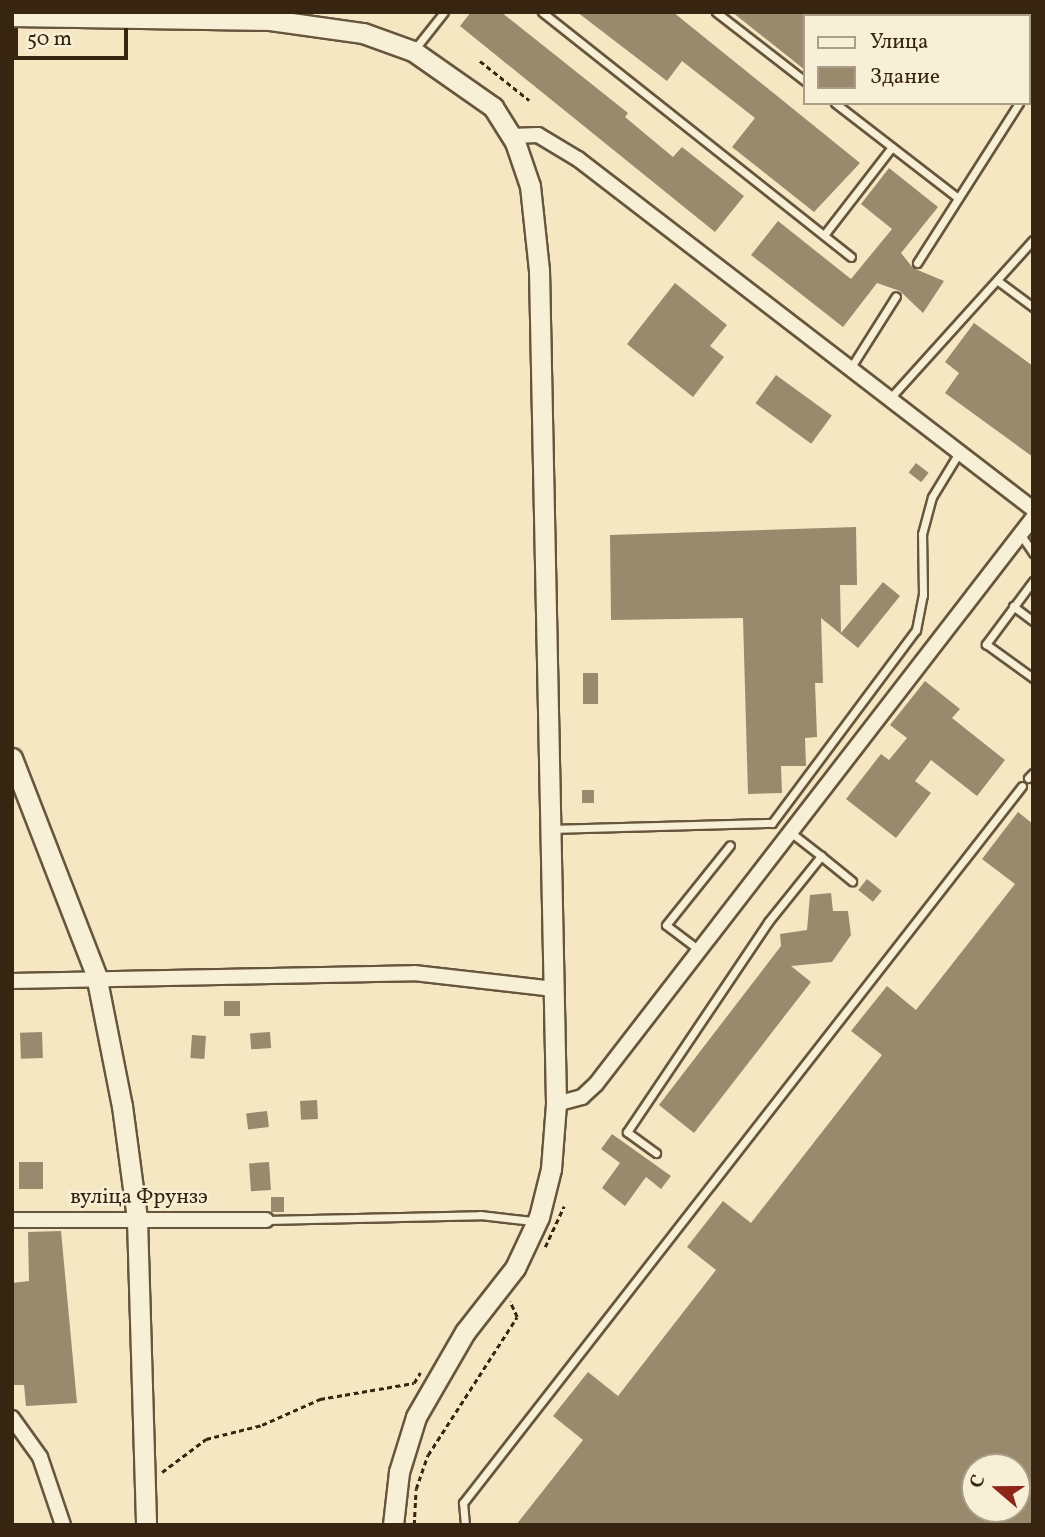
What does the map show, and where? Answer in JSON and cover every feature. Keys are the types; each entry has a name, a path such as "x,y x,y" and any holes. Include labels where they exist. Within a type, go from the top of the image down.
{"street":[{"path":"12,16 101,15 329,26 413,51 493,107 511,136 530,186 539,270 551,829 556,1104 551,1169 538,1221 515,1268 465,1332 416,1417 399,1472 393,1525"},
{"path":"511,136 538,135 578,159 853,364 1033,509"},
{"path":"556,1104 582,1097 596,1083 1033,518"},
{"path":"12,758 96,975 137,1219 146,1525"},
{"path":"12,981 96,975 414,973 554,989"},
{"name":"вуліца Фрунзэ","path":"12,1220 266,1220"},
{"path":"15,1419 40,1457 63,1525"}],"lane":[{"path":"413,51 444,12"},
{"path":"542,12 851,257"},
{"path":"716,12 804,80"},
{"path":"838,105 958,198"},
{"path":"917,263 1018,105"},
{"path":"824,235 892,147"},
{"path":"892,396 999,281 1033,240"},
{"path":"999,281 1033,307"},
{"path":"853,364 896,296"},
{"path":"551,829 772,824 916,630 923,595 922,534 932,496 961,451"},
{"path":"1021,535 1033,553"},
{"path":"1033,581 986,644 1033,678"},
{"path":"1013,607 1033,621"},
{"path":"465,1525 463,1503 1023,786"},
{"path":"792,833 852,881"},
{"path":"700,950 666,925 730,845"},
{"path":"656,1153 627,1132 768,922 821,856"},
{"path":"266,1220 480,1215 538,1221"}],"path":[{"path":"480,61 528,100"},
{"path":"548,1245 564,1206"},
{"path":"414,1525 416,1489 428,1455 517,1317 507,1300"},
{"path":"145,1481 206,1439 262,1425 320,1399 414,1383 425,1364"}],"building":[{"path":"471,12 501,12 628,113 625,117 673,157 682,147 744,196 715,232 460,26"},
{"path":"577,12 673,12 860,163 814,212 732,147 755,118 682,61 667,81"},
{"path":"732,12 805,12 804,69"},
{"path":"889,168 938,207 901,253 913,268 944,281 923,313 900,291 877,283 843,327 751,255 778,221 851,279 892,229 861,204"},
{"path":"675,283 727,325 710,346 724,357 693,397 627,344"},
{"path":"974,323 1033,366 1033,457 945,393 959,373 945,362"},
{"path":"776,375 832,416 811,444 755,403"},
{"path":"916,463 929,473 921,482 909,472"},
{"path":"856,527 857,585 840,585 841,633 883,582 900,596 858,648 821,618 823,683 815,683 817,737 805,738 806,766 781,766 782,793 748,794 743,618 611,620 610,535"},
{"path":"583,673 598,673 598,704 583,704"},
{"path":"925,681 960,709 952,718 1005,760 977,796 931,760 915,781 931,793 896,838 846,799 881,754 889,760 907,738 890,725"},
{"path":"582,790 594,790 594,803 582,803"},
{"path":"1018,812 1033,824 1033,1525 516,1525 583,1440 553,1416 588,1372 618,1396 716,1270 687,1247 723,1201 751,1223 882,1055 851,1031 887,986 916,1010 1015,884 982,859"},
{"path":"867,879 882,891 873,902 858,890"},
{"path":"831,893 833,911 848,911 851,935 832,962 791,966 811,982 694,1133 659,1105 781,946 780,934 807,930 810,895"},
{"path":"224,1001 240,1001 240,1016 224,1016"},
{"path":"42,1032 43,1058 21,1059 20,1033"},
{"path":"270,1032 271,1048 251,1049 250,1033"},
{"path":"192,1035 206,1036 204,1059 190,1058"},
{"path":"317,1100 318,1119 301,1120 300,1101"},
{"path":"267,1111 269,1127 248,1129 246,1114"},
{"path":"612,1134 671,1176 661,1189 646,1177 625,1206 602,1188 620,1163 601,1149"},
{"path":"19,1162 43,1162 43,1189 19,1189"},
{"path":"269,1162 271,1190 251,1191 249,1163"},
{"path":"271,1197 284,1197 284,1212 271,1212"},
{"path":"61,1231 77,1403 26,1406 24,1385 12,1385 12,1283 29,1281 28,1232"}]}
